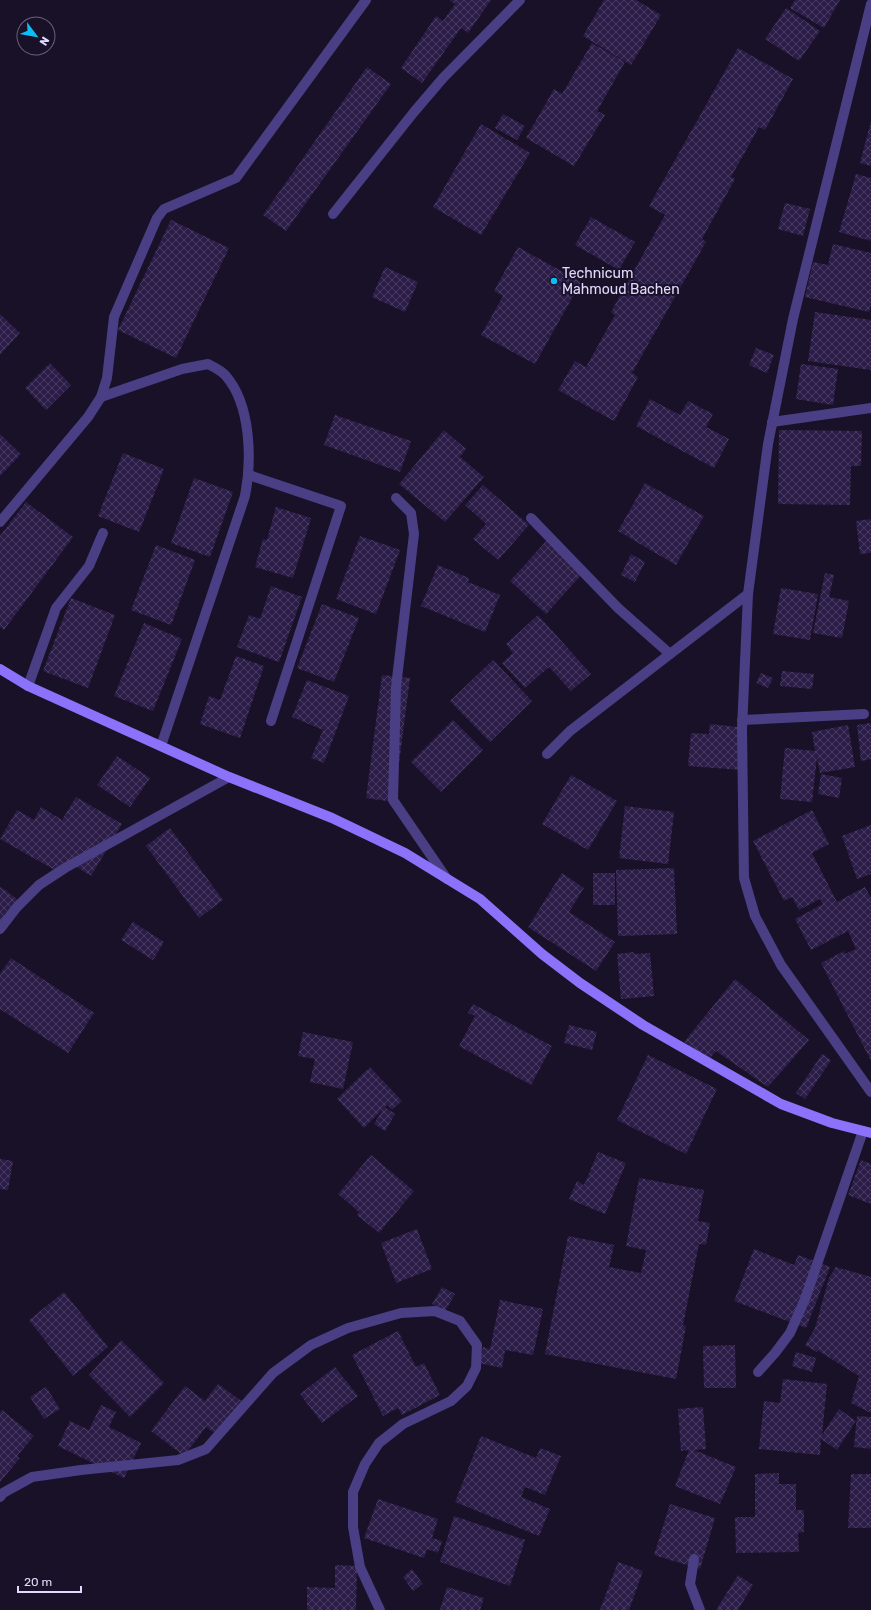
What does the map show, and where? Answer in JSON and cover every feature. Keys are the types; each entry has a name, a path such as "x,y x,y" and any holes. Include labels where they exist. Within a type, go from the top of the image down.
{"street":[{"path":"0,522 88,417 100,396 107,378 114,317 157,218 164,209 236,178 366,0"},
{"path":"333,214 433,89 520,0"},
{"path":"871,4 793,319 768,444 748,594 742,720 744,878 754,916 781,965 871,1092"},
{"path":"100,396 182,369 208,364 226,376 241,400 248,436 249,475 245,496 162,746"},
{"path":"772,422 871,408"},
{"path":"249,475 341,506 271,721"},
{"path":"396,498 411,513 414,534 396,687 393,800 447,878"},
{"path":"531,518 618,608 670,654"},
{"path":"28,686 56,608 89,566 103,533"},
{"path":"546,754 570,731 748,594"},
{"path":"0,669 28,686 229,777 332,818 405,853 480,899 542,954 642,1025 781,1104 832,1123 867,1132 805,1299 790,1333 776,1353 758,1372"},
{"path":"742,720 864,714"},
{"path":"0,929 17,907 39,885 66,868 229,777"},
{"path":"0,1497 3,1493 32,1477 81,1470 178,1460 206,1449 273,1373 311,1345 348,1328 401,1313 435,1311 460,1321 476,1345 476,1368 467,1386 451,1401 403,1424 379,1442 365,1464 353,1492 353,1526 360,1567 380,1610"},
{"path":"694,1559 690,1584 700,1610"}],"building":[{"path":"449,0 491,0 468,33 461,28 422,83 401,68 436,16 443,21 455,4"},
{"path":"604,0 636,0 661,15 631,65 583,36"},
{"path":"795,0 840,0 824,28 790,8"},
{"path":"786,8 820,31 799,61 765,39"},
{"path":"592,43 625,62 597,111 605,115 574,166 526,138 554,89 562,94"},
{"path":"738,48 793,79 765,130 759,127 731,177 735,179 702,239 706,242 632,373 638,377 614,421 558,390 575,361 586,367 615,315 611,312 665,215 649,206"},
{"path":"367,67 391,84 286,231 263,215"},
{"path":"503,114 525,126 517,140 495,128"},
{"path":"871,121 871,166 860,163"},
{"path":"481,124 530,153 481,235 433,207"},
{"path":"856,174 871,178 871,241 839,232"},
{"path":"785,203 810,209 803,236 778,229"},
{"path":"591,217 635,242 619,270 575,245"},
{"path":"171,220 229,248 176,358 118,330"},
{"path":"833,244 871,253 871,304 869,312 805,297 813,262 828,265"},
{"path":"518,247 581,282 535,364 481,335 503,296 494,291"},
{"path":"385,267 418,282 405,312 372,297"},
{"path":"815,312 871,320 871,370 808,361"},
{"path":"0,314 20,333 0,355"},
{"path":"756,348 774,355 767,373 749,365"},
{"path":"50,363 71,385 46,410 25,388"},
{"path":"801,364 838,369 833,405 796,399"},
{"path":"650,399 680,415 688,401 713,414 706,427 729,439 714,468 636,426"},
{"path":"335,415 411,441 400,472 324,445"},
{"path":"444,430 466,449 460,457 484,477 445,522 399,484"},
{"path":"779,430 862,431 861,466 851,466 850,505 778,504"},
{"path":"0,434 21,454 0,476"},
{"path":"123,453 164,469 139,532 98,516"},
{"path":"194,478 233,492 210,557 171,543"},
{"path":"645,483 704,516 676,565 618,531"},
{"path":"483,485 529,525 498,560 473,539 486,524 465,505"},
{"path":"26,502 73,537 4,630 0,627 0,536"},
{"path":"276,507 311,518 293,578 255,567 263,539 267,540"},
{"path":"871,519 871,553 860,554 856,521"},
{"path":"360,536 400,550 376,614 336,599"},
{"path":"548,539 584,572 546,614 510,581"},
{"path":"156,545 195,560 171,625 131,610"},
{"path":"631,554 645,562 635,582 621,575"},
{"path":"438,565 469,578 468,582 500,595 485,632 421,606"},
{"path":"825,573 834,575 829,597 849,601 842,638 813,633"},
{"path":"271,586 302,597 279,662 237,647 249,615 260,619"},
{"path":"781,588 818,594 810,640 773,634"},
{"path":"71,598 115,615 88,688 43,671"},
{"path":"322,604 359,618 334,682 297,668"},
{"path":"538,615 591,674 571,691 549,667 525,688 502,663 513,653 506,644"},
{"path":"144,623 182,639 153,711 114,696"},
{"path":"236,656 264,666 240,738 200,724 209,696 220,700"},
{"path":"493,660 532,701 490,742 450,701"},
{"path":"782,671 814,674 812,689 780,686"},
{"path":"761,673 773,678 768,688 756,683"},
{"path":"382,675 410,678 394,802 366,798"},
{"path":"307,680 349,696 324,763 311,758 323,730 292,717"},
{"path":"453,720 483,750 441,792 411,762"},
{"path":"871,723 871,759 861,761 857,725"},
{"path":"710,724 746,728 742,770 688,766 691,733 709,734"},
{"path":"848,725 855,767 820,773 817,757 812,802 780,799 785,748 815,751 812,732"},
{"path":"117,756 150,778 130,807 97,785"},
{"path":"821,774 842,778 839,798 818,794"},
{"path":"571,775 617,801 588,850 542,824"},
{"path":"76,797 122,824 91,876 67,861 60,873 0,839 17,810 34,820 41,807 62,820"},
{"path":"625,806 674,812 668,864 619,858"},
{"path":"812,810 829,844 812,853 837,902 865,887 871,898 871,1061 821,963 844,951 845,954 856,949 848,931 811,950 795,919 823,904 820,899 799,910 792,897 784,901 753,841"},
{"path":"871,825 871,874 857,879 842,836"},
{"path":"170,828 223,900 199,918 146,846"},
{"path":"674,868 677,934 618,936 616,870"},
{"path":"562,873 584,888 569,912 615,942 596,971 528,927"},
{"path":"593,873 615,873 615,905 593,905"},
{"path":"1,887 22,903 0,933 0,888"},
{"path":"133,922 164,942 153,960 121,940"},
{"path":"634,952 634,954 650,953 654,996 621,999 617,954"},
{"path":"11,958 94,1013 68,1053 0,1009 0,974"},
{"path":"735,979 809,1040 768,1087 716,1051 709,1059 684,1042"},
{"path":"473,1004 552,1046 531,1085 459,1046 475,1016 468,1013"},
{"path":"569,1025 597,1032 592,1050 564,1043"},
{"path":"303,1032 353,1042 343,1089 310,1082 315,1059 298,1056"},
{"path":"822,1054 831,1060 805,1099 796,1093"},
{"path":"648,1055 717,1089 686,1154 617,1120"},
{"path":"370,1067 402,1101 392,1110 387,1105 385,1107 395,1114 385,1131 374,1124 383,1109 364,1128 337,1099"},
{"path":"598,1152 626,1163 605,1214 569,1199 577,1181 584,1185"},
{"path":"371,1155 414,1191 379,1233 357,1215 359,1212 338,1194"},
{"path":"0,1159 13,1161 8,1190 0,1189"},
{"path":"861,1160 871,1164 871,1204 848,1195"},
{"path":"639,1178 704,1190 698,1221 710,1223 706,1245 699,1244 683,1325 686,1326 676,1379 545,1354 568,1236 614,1245 609,1267 641,1273 646,1250 626,1246"},
{"path":"417,1229 432,1269 396,1283 381,1243"},
{"path":"754,1249 794,1265 798,1255 830,1267 806,1328 734,1301"},
{"path":"836,1267 871,1277 871,1413 851,1403 859,1376 817,1350 817,1352 805,1345 815,1328 829,1278"},
{"path":"442,1287 455,1294 445,1311 432,1304"},
{"path":"64,1292 108,1347 73,1376 29,1320"},
{"path":"500,1300 543,1309 533,1355 505,1350 502,1368 479,1363 483,1347 490,1349"},
{"path":"398,1331 416,1367 424,1363 440,1395 402,1415 398,1408 383,1416 352,1355"},
{"path":"121,1340 164,1383 130,1417 89,1375"},
{"path":"735,1345 736,1388 704,1388 703,1346"},
{"path":"796,1352 816,1358 812,1372 792,1366"},
{"path":"335,1367 358,1396 322,1423 300,1394"},
{"path":"783,1379 827,1384 822,1435 839,1409 856,1421 837,1450 821,1439 820,1455 759,1449 764,1401 780,1403"},
{"path":"218,1384 247,1405 222,1438 206,1427 184,1456 151,1431 185,1386 205,1401"},
{"path":"46,1387 60,1409 44,1419 30,1397"},
{"path":"101,1405 116,1412 109,1427 141,1443 124,1478 58,1446 70,1421 89,1430"},
{"path":"703,1407 706,1449 694,1450 736,1467 720,1504 675,1486 689,1450 681,1451 678,1409"},
{"path":"2,1410 34,1436 17,1456 20,1458 0,1482 0,1413"},
{"path":"857,1416 871,1417 871,1449 854,1447"},
{"path":"481,1436 536,1458 540,1448 561,1456 545,1495 525,1487 521,1497 550,1509 539,1536 455,1502"},
{"path":"779,1473 779,1484 796,1484 796,1510 804,1510 804,1532 798,1533 799,1552 736,1553 735,1517 755,1517 755,1474"},
{"path":"851,1474 871,1474 871,1528 848,1528"},
{"path":"378,1499 438,1519 432,1538 442,1541 438,1553 427,1549 424,1558 364,1538"},
{"path":"670,1504 715,1518 700,1569 654,1555"},
{"path":"454,1516 525,1540 510,1586 440,1562"},
{"path":"618,1562 643,1571 629,1610 600,1610"},
{"path":"335,1565 357,1566 356,1610 307,1610 307,1587 335,1588"},
{"path":"412,1569 423,1584 413,1591 403,1577"},
{"path":"738,1575 753,1585 738,1610 716,1610"},
{"path":"447,1587 484,1598 480,1610 440,1610"}],"place":[{"name":"Technicum Mahmoud Bachen","path":"554,281"}]}
